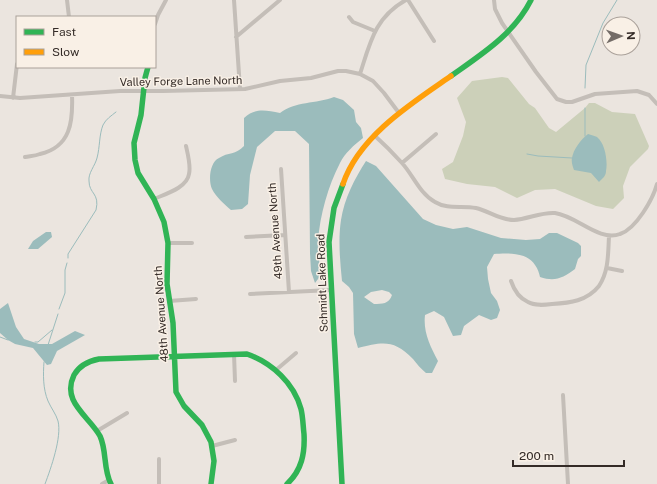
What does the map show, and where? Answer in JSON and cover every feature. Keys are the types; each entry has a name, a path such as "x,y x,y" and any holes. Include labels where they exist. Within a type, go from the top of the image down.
{"street":[{"path":"67,0 69,16"},
{"path":"156,21 166,1 160,0"},
{"path":"234,0 240,89"},
{"path":"236,37 280,0"},
{"path":"399,114 379,87 360,74 375,31 388,13 407,0 434,41"},
{"path":"494,0 498,16 508,33 542,81 557,99 572,102 595,94 637,91 649,96 657,104"},
{"name":"Schmidt Lake Road","path":"342,484 329,242 335,202 346,174 354,160 374,135 399,114 493,47 522,17 532,0"},
{"path":"349,17 353,22 375,31"},
{"path":"13,98 17,68"},
{"name":"48th Avenue North","path":"148,68 144,78 141,115 134,143 134,152 138,173 154,199 164,222 168,243 166,271 173,323 175,384 178,396 184,406 202,425 212,446 214,461 211,484"},
{"name":"Valley Forge Lane North","path":"0,96 13,98 144,91 240,89 288,80 317,77 338,71 360,74"},
{"path":"25,157 45,153 62,141 73,118 72,95"},
{"path":"402,163 436,134"},
{"path":"374,135 402,163 429,198 439,205 477,208 500,218 514,220 546,213 555,213 565,215 597,232 609,236 621,234 635,223 652,197 657,184"},
{"path":"154,199 180,187 188,179 189,169 186,146"},
{"name":"49th Avenue North","path":"281,169 289,292"},
{"path":"246,237 285,235"},
{"path":"511,281 518,294 528,302 534,304 565,304 581,300 588,296 596,288 603,278 607,268 609,236"},
{"path":"168,243 192,242"},
{"path":"607,268 622,271"},
{"path":"250,294 331,290"},
{"path":"169,300 196,299"},
{"path":"276,370 296,353"},
{"path":"234,354 235,381"},
{"path":"102,484 110,482 105,470 102,445 96,431 78,409 71,397 70,384 73,377 81,367 98,359 234,354 247,354 255,356 269,364 288,385 298,401 303,421 304,449 299,469 291,483"},
{"path":"563,395 568,484"},
{"path":"96,431 127,412"},
{"path":"212,446 235,440"},
{"path":"159,459 160,484"}],"green space":[{"path":"502,77 508,78 529,104 535,108 549,128 556,132 589,103 595,103 612,112 635,114 649,146 648,149 630,167 623,186 624,198 613,209 596,206 555,189 535,190 517,198 495,187 467,184 445,179 442,169 453,162 463,136 466,122 457,98 472,81"}],"water":[{"path":"334,97 343,100 354,110 356,122 361,128 363,138 350,149 342,159 328,191 318,241 321,275 315,283 311,271 310,253 309,144 295,131 275,131 257,147 250,175 248,204 242,209 231,210 220,200 212,189 210,176 212,167 216,160 222,156 238,151 244,146 244,118 248,115 256,111 280,113 292,106"},
{"path":"588,134 597,137 600,140 605,152 607,162 606,173 599,182 591,173 574,170 572,164 572,158 576,148"},
{"path":"366,161 376,166 423,219 436,225 453,229 467,227 501,238 526,240 540,239 549,233 557,233 578,243 581,246 581,256 578,259 575,269 563,277 550,279 540,277 536,266 527,258 516,254 494,254 487,267 491,293 497,301 500,310 497,318 491,320 479,315 464,326 461,335 453,336 444,317 434,311 425,315 426,333 438,361 432,373 426,373 413,359 394,345 374,344 358,348 354,334 353,293 342,281 340,235 342,212 350,189","holes":["382,290 389,292 392,295 391,298 382,304 374,304 364,297 371,292"]},
{"path":"46,232 51,232 52,237 38,249 28,249 33,241"},
{"path":"8,303 16,327 24,339 39,344 52,344 75,331 85,335 57,351 51,364 47,365 33,348 15,344 0,333 0,309"}],"waterway":[{"path":"585,88 586,65 603,23 617,0"},
{"path":"585,108 585,136"},
{"path":"68,258 68,254 96,210 97,200 89,185 89,178 97,158 103,125 107,119 116,112"},
{"path":"527,154 572,158"},
{"path":"59,309 65,293 65,270 67,263"},
{"path":"48,345 58,314"},
{"path":"35,342 38,342 52,330"},
{"path":"0,337 8,340"},
{"path":"44,362 45,392 57,418 59,428 57,444 45,484"}],"traffic: fast":[{"path":"451,76 485,51 506,33 516,23 531,0"},
{"path":"148,68 145,78 141,115 134,143 135,160 138,173 154,199 164,222 168,243 167,284 173,323 176,392 184,406 202,425 211,442 214,461 211,484"},
{"path":"342,484 329,242 334,208 343,184"},
{"path":"111,484 107,472 104,448 100,436 78,408 71,393 71,385 74,375 81,367 99,359 247,354 265,363 281,375 293,391 301,409 304,434 302,461 296,473 287,484"}],"traffic: slow":[{"path":"343,184 361,151 374,136 404,109 451,76"}]}
